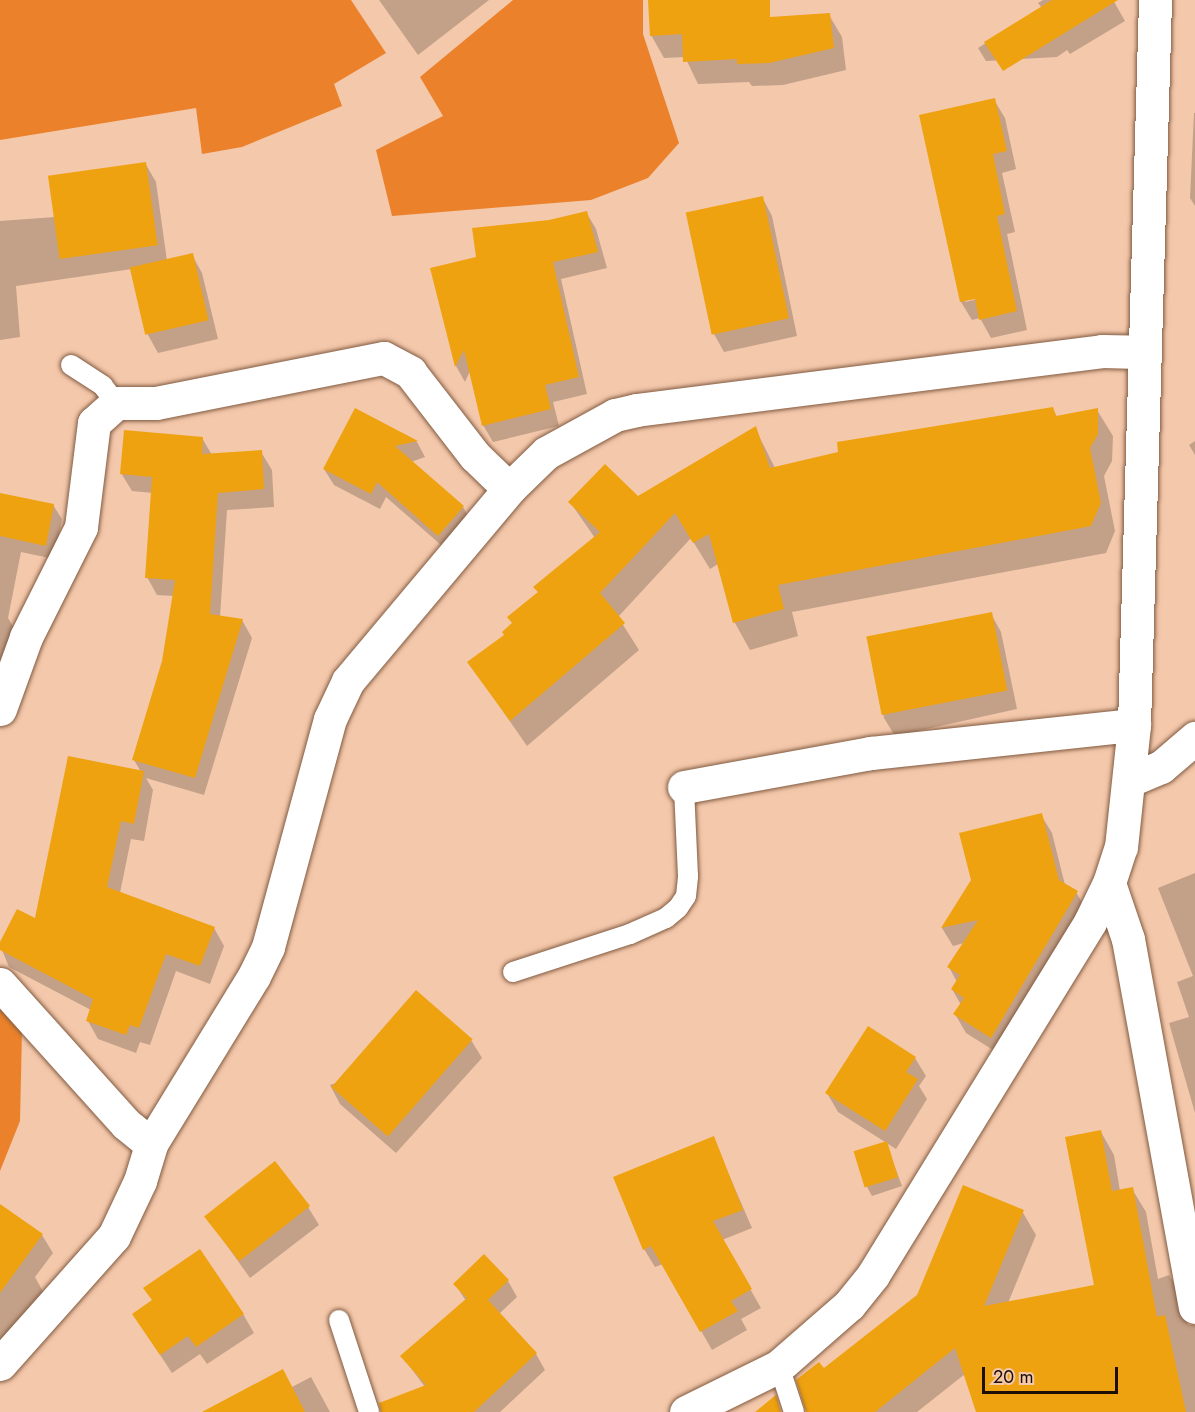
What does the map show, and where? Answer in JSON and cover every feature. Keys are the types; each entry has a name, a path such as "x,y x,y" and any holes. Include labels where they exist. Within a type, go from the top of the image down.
{"street":[{"path":"686,1412 779,1366 842,1312 873,1275 1090,922 1109,883 1121,847 1130,780 1134,725 1155,0"},
{"path":"0,1364 114,1236 140,1181 152,1144 268,947 330,719 348,681 509,489 546,453 615,416 636,410 1079,354 1145,352"},
{"path":"0,709 26,637 81,527 94,423 116,403 156,403 384,358 410,372 475,456 509,489"},
{"path":"684,787 871,753 1134,725"},
{"path":"1130,780 1161,767 1195,738"},
{"path":"1109,883 1128,939 1195,1307"},
{"path":"0,984 126,1124 152,1144"}],"lane":[{"path":"71,365 103,386 116,403"},
{"path":"513,972 630,934 666,918 678,908 686,896 688,876 684,787"},
{"path":"339,1320 369,1412"},
{"path":"779,1366 794,1412"}],"shaded area":[{"path":"0,0 351,0 386,53 334,84 342,106 242,147 202,154 196,108 0,140"},
{"path":"513,0 643,0 643,34 679,143 648,178 591,200 392,216 376,150 443,116 420,77"},
{"path":"0,1003 22,1031 20,1121 0,1171"}],"building":[{"path":"648,0 770,0 770,17 830,13 834,48 769,63 737,64 737,59 683,62 682,34 650,36"},
{"path":"1052,0 1118,0 1003,71 984,42"},
{"path":"995,98 1007,151 993,154 1005,214 997,216 1017,311 979,320 975,299 960,302 919,115"},
{"path":"146,162 158,245 60,259 48,176"},
{"path":"763,196 789,318 712,335 686,212"},
{"path":"587,211 598,252 553,262 579,377 545,385 551,409 482,426 464,350 455,367 430,268 476,257 472,228 549,220"},
{"path":"193,253 209,320 145,335 130,268"},
{"path":"1053,407 1056,416 1098,408 1098,434 1090,448 1101,503 1091,526 778,585 784,609 733,623 709,534 693,543 675,513 600,593 625,623 510,721 467,662 504,635 502,632 512,623 507,617 538,592 533,587 600,532 568,502 605,464 638,496 756,426 770,468 838,452 837,442"},
{"path":"355,408 418,441 395,446 464,506 438,536 377,482 371,494 323,469"},
{"path":"124,430 203,437 202,454 262,450 264,489 218,493 210,614 243,619 195,778 132,760 162,661 175,580 145,578 152,477 120,474"},
{"path":"0,493 54,504 46,546 0,536"},
{"path":"992,612 1007,691 882,715 866,636"},
{"path":"68,756 144,771 134,824 121,821 107,887 215,927 200,966 166,954 139,1028 130,1025 126,1035 86,1021 93,999 0,950 0,942 17,909 35,918"},
{"path":"1042,813 1059,880 1078,891 991,1038 953,1014 964,998 951,989 960,975 947,967 978,920 941,928 971,880 959,833"},
{"path":"416,990 473,1039 388,1137 331,1087"},
{"path":"868,1026 916,1057 906,1072 918,1079 885,1131 825,1093"},
{"path":"1101,1130 1112,1191 1133,1187 1157,1317 1165,1315 1186,1412 976,1412 955,1348 875,1412 806,1412 796,1380 819,1362 824,1368 917,1295 963,1185 1024,1210 984,1306 1094,1285 1065,1137"},
{"path":"714,1136 743,1210 713,1221 752,1289 731,1301 738,1311 700,1332 651,1246 643,1250 613,1177"},
{"path":"887,1141 898,1177 865,1188 854,1151"},
{"path":"275,1161 310,1206 239,1261 204,1216"},
{"path":"0,1204 43,1234 0,1293"},
{"path":"200,1249 244,1314 196,1347 188,1336 160,1355 132,1314 152,1300 143,1288"},
{"path":"484,1254 509,1280 488,1300 537,1353 474,1412 381,1412 379,1403 426,1385 400,1356 467,1298 453,1284"},
{"path":"283,1369 305,1412 202,1412"},
{"path":"776,1395 781,1412 755,1412"}]}
